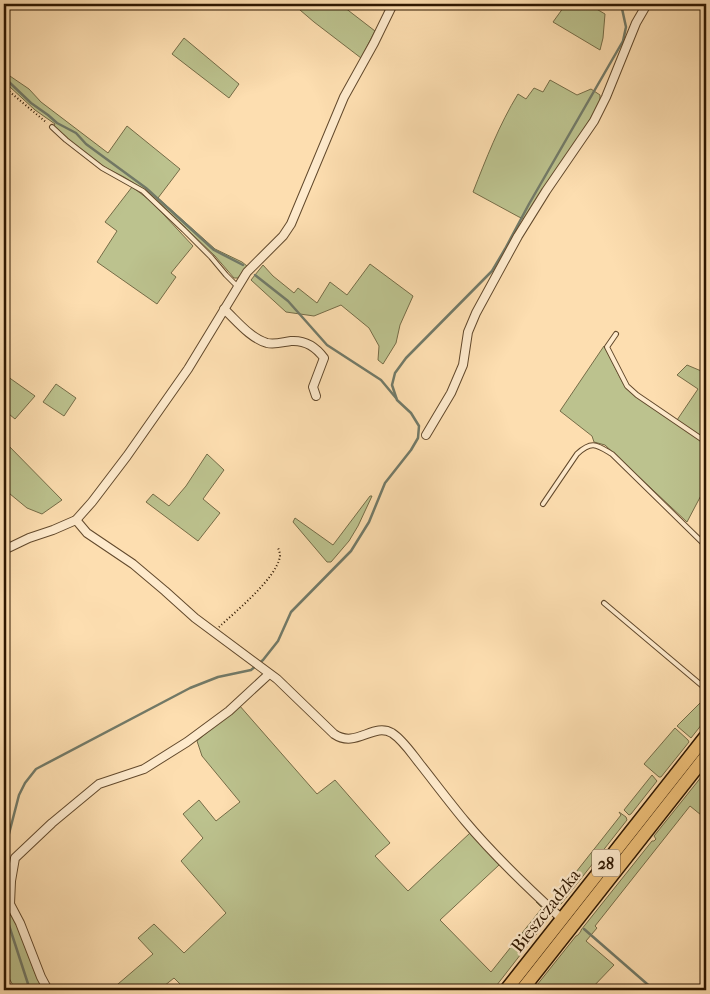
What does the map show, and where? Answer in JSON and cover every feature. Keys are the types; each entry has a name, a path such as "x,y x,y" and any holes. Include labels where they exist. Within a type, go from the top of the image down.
{"main road":[{"name":"Bieszczadzka","path":"506,990 706,736"},
{"name":"Bieszczadzka","path":"522,990 706,756"}],"street":[{"path":"4,550 76,520 127,456 188,369 247,272 283,236 291,224 344,97 393,4"},
{"path":"426,435 450,393 463,365 468,332 476,313 522,230 594,121 606,97 636,23 647,4"},
{"path":"224,309 253,336 268,343 278,344 292,341 308,343 318,350 324,358 313,387 316,396"},
{"path":"76,520 87,534 132,564 195,618 287,688 338,737 353,739 377,731 391,733 395,736 409,750 473,830 508,869 562,919"},
{"path":"48,990 20,923 7,903 16,858 52,823 99,784 144,769 187,742 230,710 265,671"}],"lane":[{"path":"52,127 102,168 142,191 211,257 238,286"},
{"path":"616,334 607,347 627,386 637,395 706,442"},
{"path":"543,504 577,454 589,445 598,446 612,454 706,546"},
{"path":"604,604 706,689"}],"path":[{"path":"4,87 52,127"},
{"path":"213,632 257,591 275,568 280,554 278,548"}],"green space":[{"path":"293,4 340,4 375,31 361,58 314,22"},
{"path":"566,4 588,4 605,14 600,50 553,22"},
{"path":"184,38 239,84 229,98 172,54"},
{"path":"4,72 29,89 41,102 108,153 127,126 180,169 158,198 215,249 247,266 238,278 234,278 215,256 148,192 106,168 53,127 55,124 35,110 10,87 4,78"},
{"path":"550,80 577,95 591,89 600,95 600,103 525,219 473,192 499,130 518,94 526,99 534,88 543,92"},
{"path":"132,187 151,201 193,246 171,273 176,277 157,304 97,262 117,231 105,222"},
{"path":"370,264 413,296 400,325 396,343 383,364 378,360 379,346 369,328 341,305 314,316 286,312 251,280 263,265 294,293 298,288 317,303 330,282 347,295"},
{"path":"604,346 624,385 632,393 675,423 698,389 677,375 687,365 706,373 706,486 687,522 605,445 594,442 592,436 560,411"},
{"path":"4,374 35,396 15,419 4,410"},
{"path":"56,384 76,398 64,416 43,402"},
{"path":"4,441 62,500 42,514 27,508 4,489"},
{"path":"207,454 224,470 203,499 220,513 198,541 146,502 153,494 169,506 186,486"},
{"path":"370,496 372,496 358,526 349,541 331,562 327,562 293,522 295,518 333,545"},
{"path":"706,697 706,719 691,738 677,726"},
{"path":"239,705 317,794 335,780 390,843 375,856 408,891 470,833 499,865 440,920 491,972 542,908 537,901 552,914 493,990 186,990 174,978 159,990 111,990 153,954 138,938 154,924 184,953 226,913 181,861 203,838 183,814 199,800 216,821 240,802 202,756 197,741"},
{"path":"675,728 689,742 661,777 659,777 644,764"},
{"path":"706,771 706,819 690,806 595,926 597,928 586,941 614,965 590,990 533,990 652,841 656,839 654,836"},
{"path":"652,775 657,781 629,815 624,810"},
{"path":"619,812 627,820 561,904 555,909 550,905 621,815"},
{"path":"4,910 12,917 18,928 43,990 16,990 4,970"}],"waterway":[{"path":"4,853 19,795 25,783 36,769 190,688 218,677 251,670 263,660 278,641 291,612 351,551 369,522 385,483 418,438 419,426 411,413 397,400 392,385 395,373 406,358 492,271 623,41 626,27 621,4"},
{"path":"4,75 31,103 57,123 76,133 86,144 146,188 214,250 243,265"},
{"path":"255,275 288,301 327,345 381,380 396,398"},
{"path":"4,910 30,990"},
{"path":"584,929 654,990"}]}
